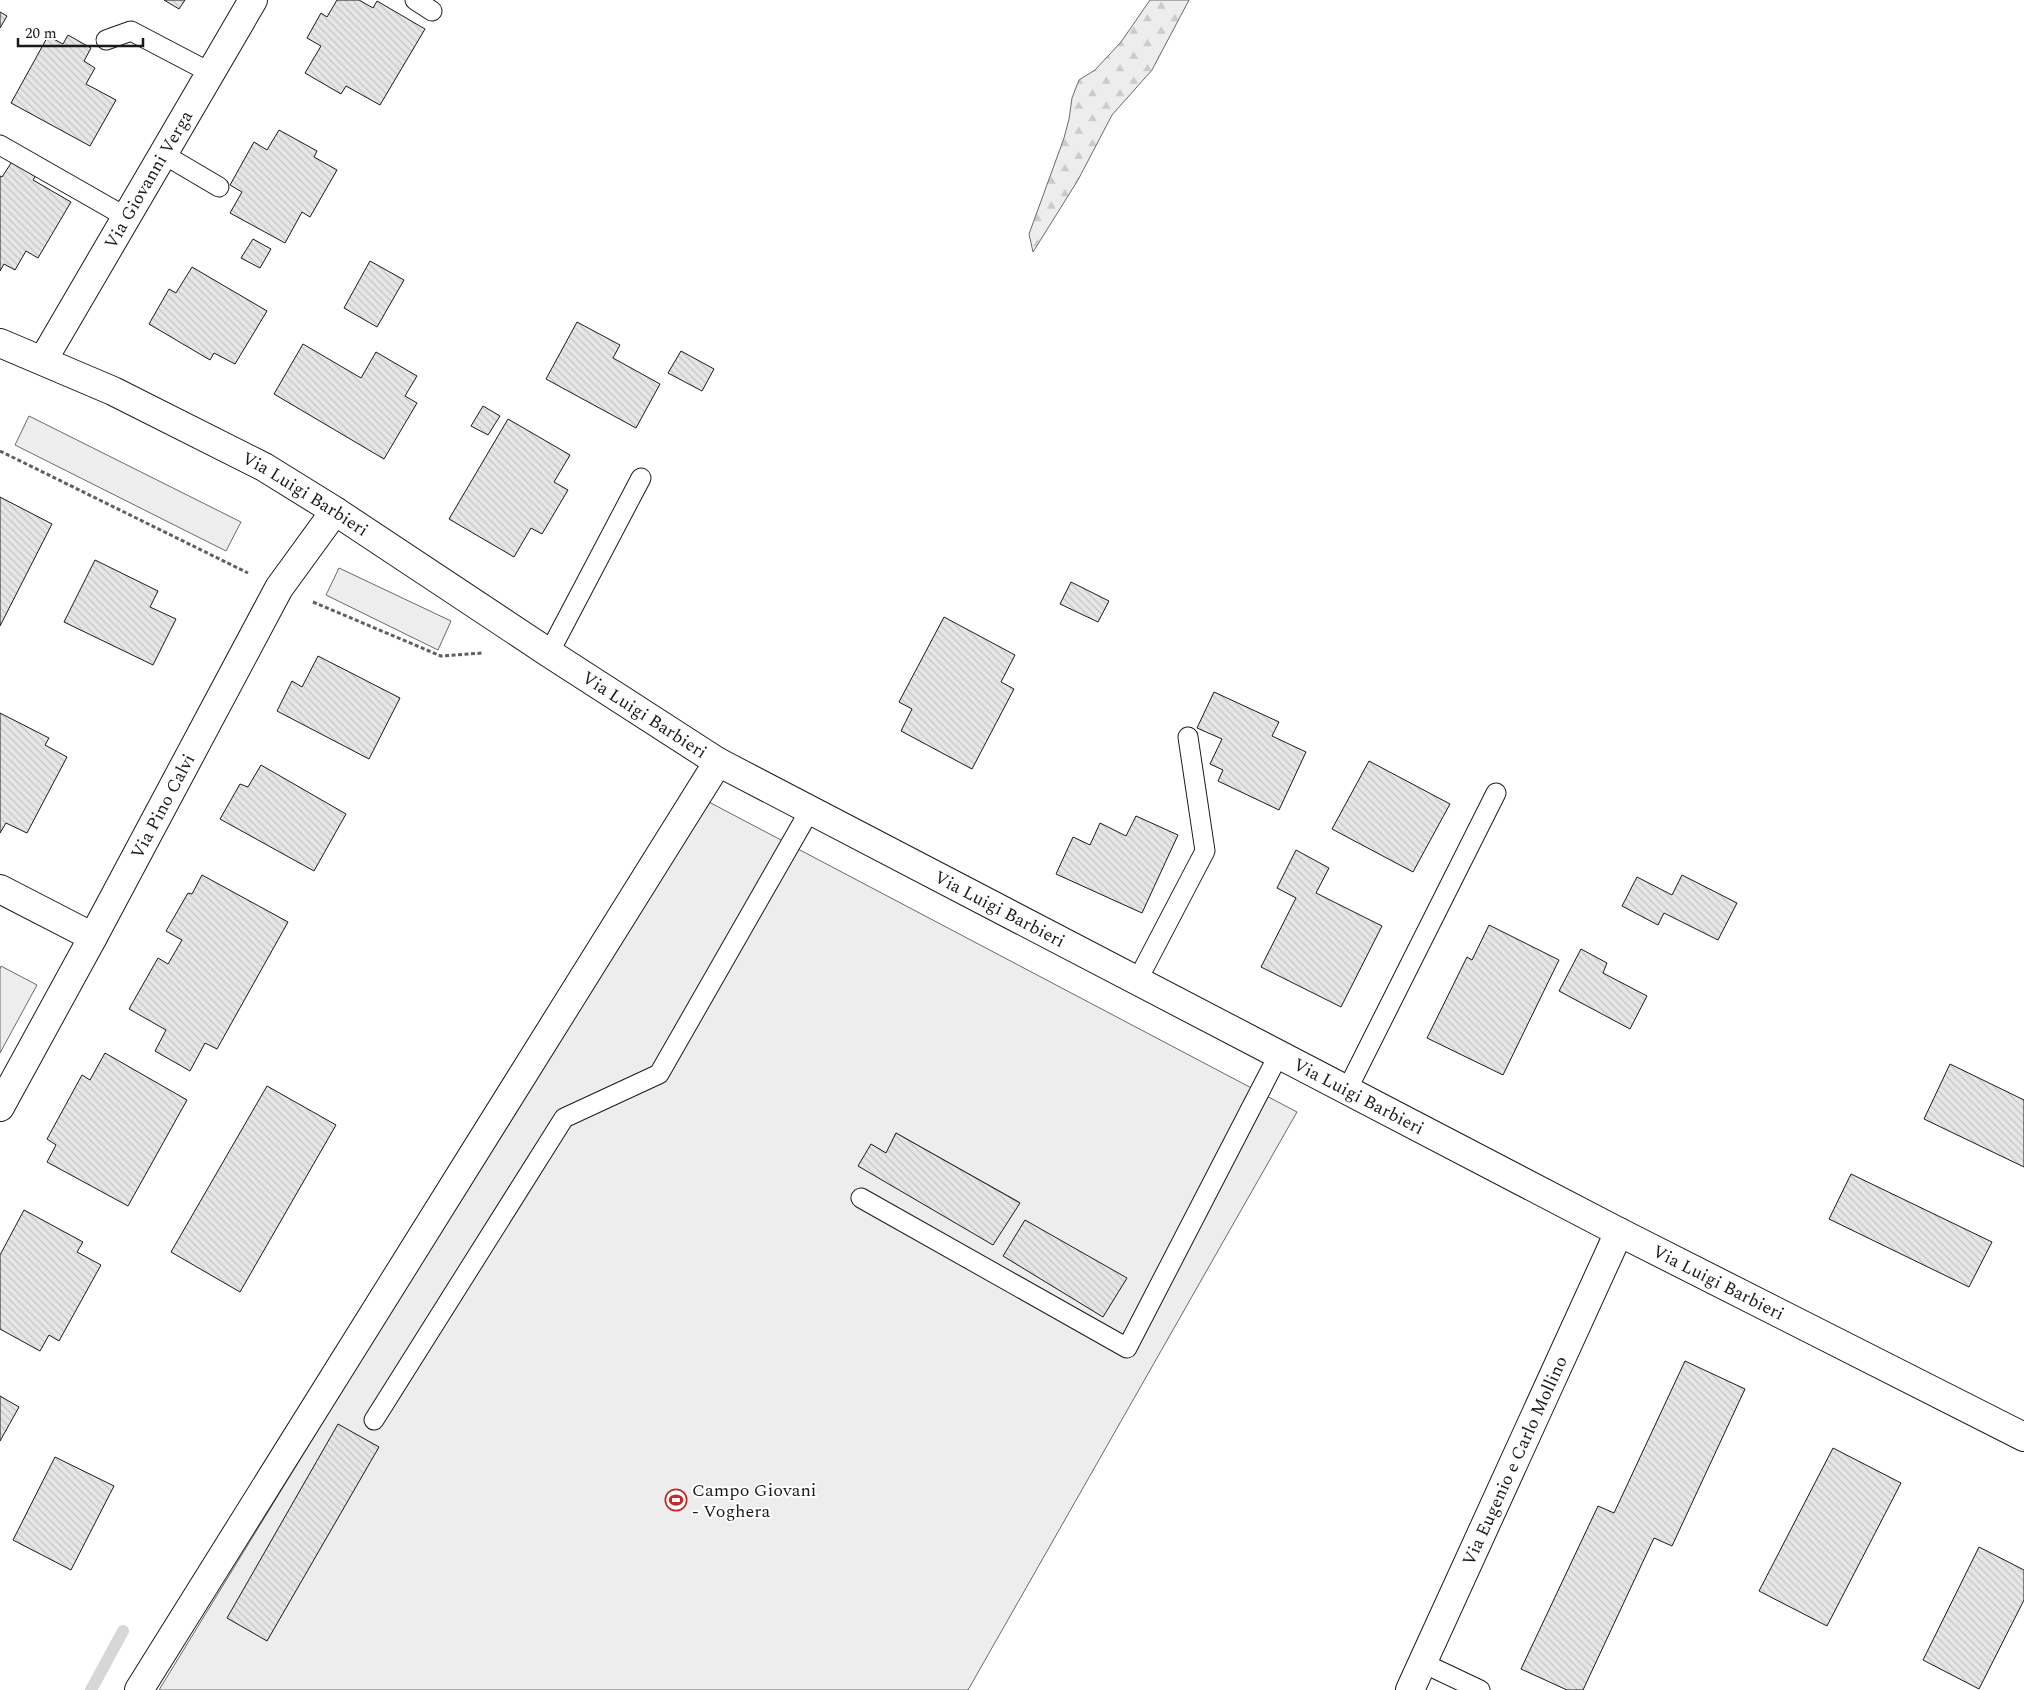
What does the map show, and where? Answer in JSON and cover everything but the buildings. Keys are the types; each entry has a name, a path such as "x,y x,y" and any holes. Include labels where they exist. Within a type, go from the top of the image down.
{"street":[{"name":"Via Giovanni Verga","path":"43,360 253,0"},
{"name":"Via Luigi Barbieri","path":"0,343 113,391 264,467 335,510 549,654 718,762 1619,1232 2024,1437"},
{"name":"Via Pino Calvi","path":"0,1107 279,588 335,510"},
{"path":"139,1690 718,762"},
{"path":"0,889 93,937"},
{"name":"Via Eugenio e Carlo Mollino","path":"1410,1690 1619,1232"}],"lane":[{"path":"415,0 432,11"},
{"path":"106,40 131,31 211,73"},
{"path":"0,145 126,217"},
{"path":"163,154 219,187"},
{"path":"549,654 641,478"},
{"path":"1137,980 1205,851 1188,737"},
{"path":"1347,1090 1496,793"},
{"path":"374,1420 564,1118 659,1074 810,810"},
{"path":"861,1198 1127,1348 1279,1054"},
{"path":"1423,1663 1480,1690"}],"path":[{"path":"0,451 279,588 441,656 489,653"}],"shaded area":[{"path":"29,416 241,522 226,551 15,445"},
{"path":"339,568 451,621 438,650 326,595"},
{"name":"Campo Giovani - Voghera","path":"707,801 1297,1112 968,1690 159,1690 591,984","holes":["896,1133 1019,1202 890,1146"]},
{"path":"1,966 37,985 0,1053 0,969"}],"green space":[{"path":"1150,0 1189,0 1152,70 1112,115 1078,180 1033,252 1029,234 1064,138 1072,98 1079,80 1095,70 1121,42"}],"waterway":[{"path":"91,1690 123,1631"}],"place":[{"name":"Campo Giovani - Voghera","path":"676,1500"}]}
